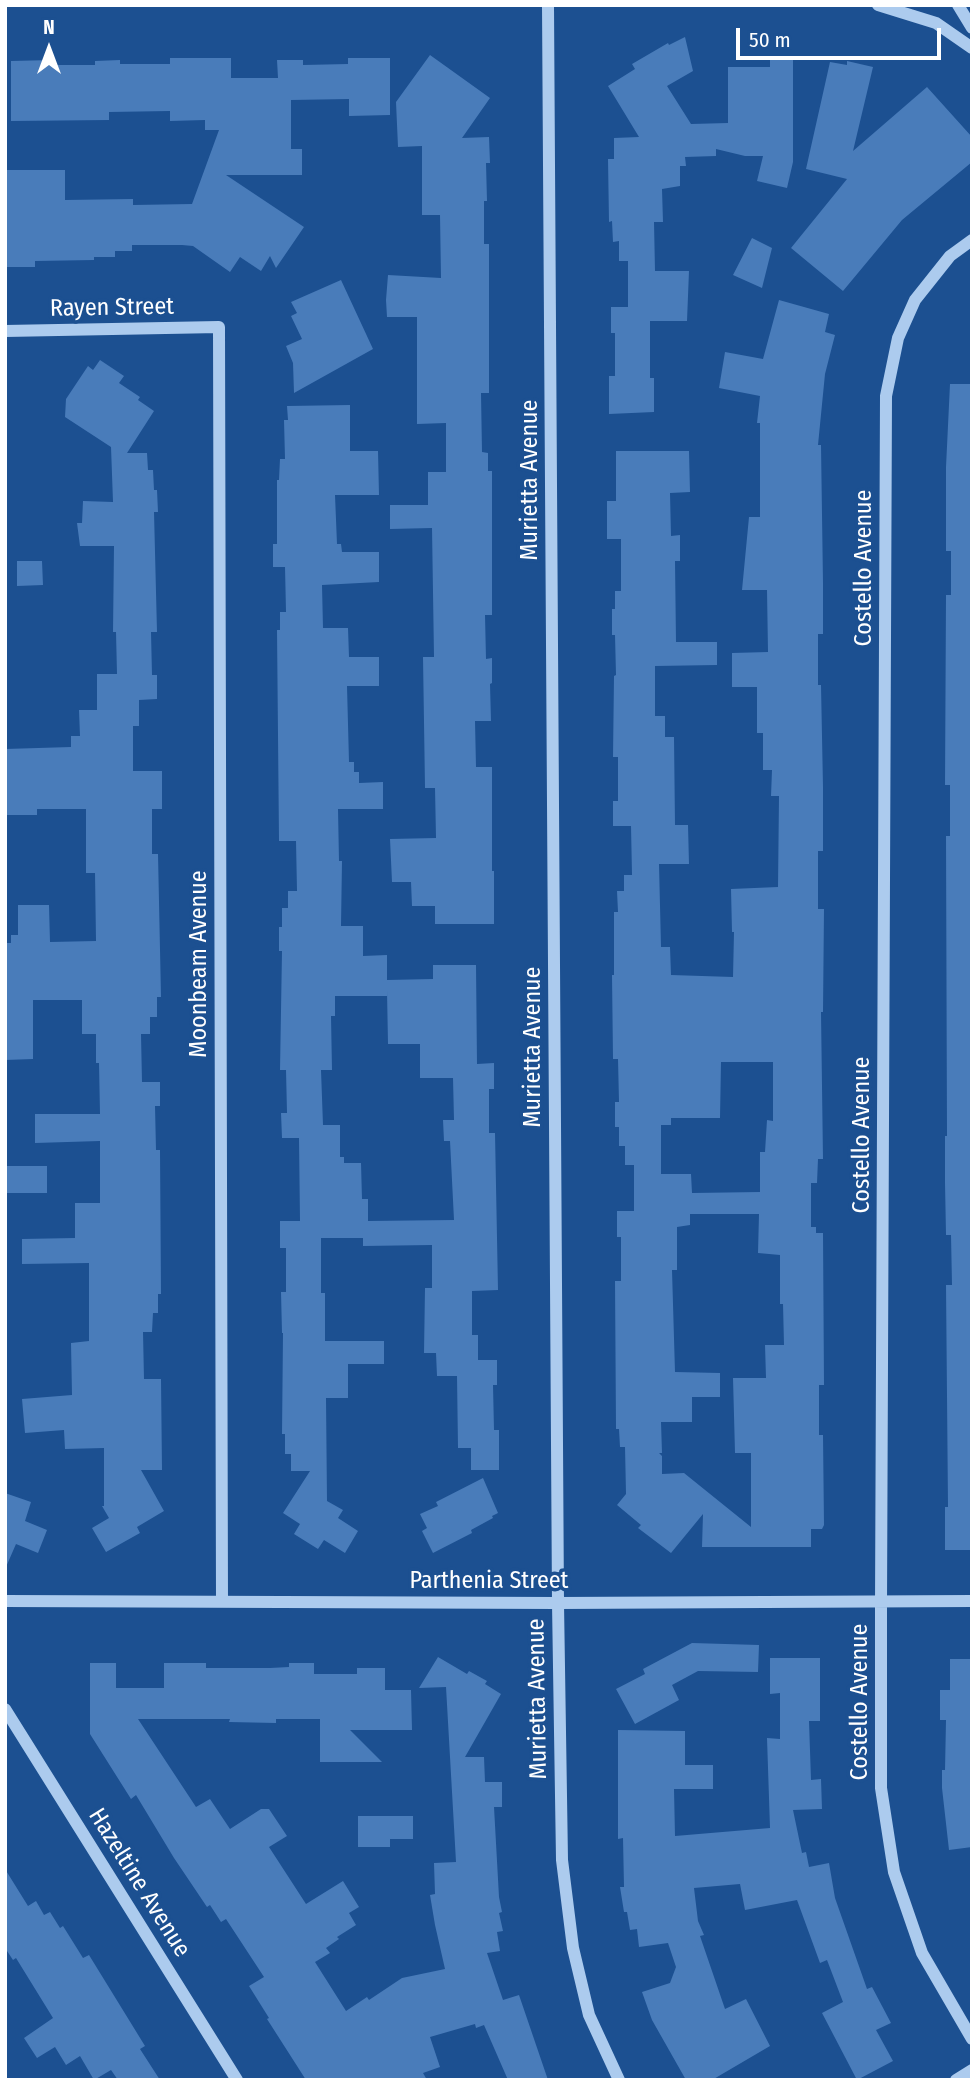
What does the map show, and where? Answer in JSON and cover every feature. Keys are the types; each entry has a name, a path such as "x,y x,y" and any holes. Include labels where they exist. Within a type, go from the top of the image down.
{"street":[{"name":"Murietta Avenue","path":"548,5 562,1860 573,1948 589,2015 619,2080"},
{"path":"878,5 936,23 972,48"},
{"path":"958,5 972,28"},
{"name":"Costello Avenue","path":"972,240 950,256 915,300 898,338 886,396 881,1601 881,1788 894,1872 922,1954 972,2039"},
{"name":"Rayen Street","path":"5,331 219,327"},
{"name":"Moonbeam Avenue","path":"219,327 222,1601"},
{"name":"Parthenia Street","path":"5,1601 972,1601"},
{"name":"Hazeltine Avenue","path":"5,1709 237,2080"},
{"path":"956,2080 972,2070"}],"building":[{"path":"685,37 693,71 667,86 691,124 728,123 728,67 770,67 770,56 793,56 793,162 787,188 757,181 763,156 745,156 716,149 716,156 685,157 686,166 680,166 680,186 662,189 663,222 654,222 655,271 689,271 687,321 650,321 650,378 654,378 654,412 609,414 609,376 615,376 615,333 611,333 611,307 628,307 628,261 619,261 619,241 613,242 612,221 609,222 608,159 614,159 614,138 639,137 608,86 635,69 632,64 668,43 669,45"},
{"path":"430,55 490,98 462,138 489,137 490,163 486,163 484,244 489,244 489,393 481,393 482,452 488,453 488,471 492,471 492,615 485,615 486,659 492,658 492,683 491,721 475,721 476,767 492,767 494,924 435,924 435,906 412,906 411,882 392,882 390,839 436,838 435,788 425,788 423,657 434,657 432,528 390,529 390,505 428,505 428,472 446,472 446,423 417,424 417,317 387,317 386,300 388,275 441,278 440,215 422,215 422,146 398,147 396,102"},
{"path":"170,58 231,58 231,78 278,78 277,60 303,60 303,65 348,64 348,58 390,58 390,115 349,116 349,99 291,100 291,149 302,149 302,175 226,175 304,227 276,268 270,256 261,271 240,257 230,272 193,246 182,245 132,245 132,251 115,251 115,257 35,261 35,267 6,267 5,170 65,170 65,200 133,199 133,205 192,204 219,130 205,130 205,120 170,121 170,111 109,112 109,120 11,121 11,61 52,60 52,65 95,65 95,61 120,60 120,64 170,64"},
{"path":"847,61 873,67 853,151 927,87 972,137 972,162 902,220 843,291 791,248 847,179 806,169 830,62 847,65"},
{"path":"752,238 772,248 762,288 733,275"},
{"path":"341,280 373,349 294,393 293,363 286,346 302,339 291,316 297,313 291,302"},
{"path":"779,300 829,314 825,332 835,335 825,374 818,445 821,445 823,583 823,634 818,634 823,851 818,851 818,909 824,909 821,1012 823,1159 818,1159 817,1183 811,1183 811,1227 816,1227 816,1233 823,1233 824,1385 819,1385 819,1435 823,1435 824,1525 822,1529 811,1529 811,1547 702,1547 703,1514 671,1553 638,1528 641,1525 617,1505 626,1494 625,1447 620,1447 619,1429 616,1429 615,1281 621,1281 621,1237 617,1237 617,1211 634,1211 634,1165 625,1165 625,1146 619,1146 619,1127 615,1127 615,1102 619,1102 618,1059 613,1059 612,975 614,912 618,912 617,891 624,891 624,875 632,875 631,826 613,826 613,801 618,801 618,757 613,757 616,675 612,609 615,609 615,591 621,591 621,539 607,539 607,501 616,501 616,451 689,451 690,492 670,493 671,536 680,535 680,561 675,561 676,642 717,642 717,665 655,666 655,716 665,716 665,737 674,737 675,825 688,825 689,864 659,864 661,947 670,947 671,975 733,977 731,889 778,887 779,796 771,796 772,770 763,770 763,733 757,733 757,687 732,687 732,653 768,652 767,590 742,590 749,517 760,517 760,423 757,423 760,396 719,388 725,352 763,359","holes":["721,1062 773,1062 773,1121 767,1120 765,1152 760,1152 760,1192 692,1193 691,1174 661,1174 661,1125 671,1125 671,1118 720,1118","690,1214 759,1214 758,1253 780,1255 780,1304 783,1304 784,1345 765,1345 766,1378 733,1378 735,1453 751,1453 751,1527 684,1473 662,1474 662,1456 659,1453 662,1453 661,1422 692,1422 692,1397 720,1397 720,1373 675,1372 672,1270 677,1270 677,1227 690,1225"]},
{"path":"100,360 124,376 119,383 140,397 138,400 154,411 127,453 147,453 148,470 153,470 154,490 157,490 158,512 154,512 157,632 151,632 152,675 157,675 157,699 139,700 139,726 133,726 133,771 162,771 162,809 152,809 152,854 158,854 161,997 157,997 157,1017 150,1017 150,1034 141,1034 142,1082 160,1082 160,1106 155,1106 156,1150 160,1150 161,1294 158,1294 158,1313 153,1313 152,1332 143,1332 144,1379 161,1379 162,1470 141,1470 164,1511 137,1527 140,1533 106,1552 92,1528 109,1518 102,1506 104,1448 65,1449 64,1430 25,1433 22,1399 72,1395 71,1343 89,1341 89,1263 22,1264 22,1239 75,1238 75,1203 100,1203 100,1141 35,1143 35,1114 100,1114 96,1034 82,1034 82,1000 33,1000 33,1059 5,1060 5,943 11,943 11,935 18,935 18,905 49,905 50,942 96,941 95,873 86,873 86,809 37,809 37,815 5,815 5,749 71,747 71,736 80,736 79,710 97,710 97,674 117,674 116,632 113,632 114,546 80,546 77,523 82,523 83,501 113,502 111,447 65,417 66,399 88,366 93,370"},
{"path":"950,384 972,384 972,1550 945,1550 945,1507 948,1507 946,1285 952,1285 951,1235 946,1235 945,1183 946,836 950,836 950,785 945,785 946,595 951,595 951,551 946,551 946,467"},
{"path":"350,405 350,451 378,451 379,495 335,495 337,544 341,544 342,552 379,552 379,582 322,585 323,628 348,628 349,657 379,657 379,686 347,686 349,762 354,762 354,772 359,772 359,783 383,782 383,809 338,809 339,861 342,861 341,926 363,926 363,956 387,955 387,980 433,979 433,965 476,965 477,1064 494,1063 494,1089 489,1089 489,1133 495,1133 498,1290 472,1291 472,1335 478,1335 478,1360 497,1360 497,1385 493,1385 494,1430 499,1430 499,1470 471,1470 471,1448 458,1448 457,1376 437,1376 436,1353 424,1353 425,1288 432,1288 432,1245 363,1246 363,1238 321,1238 321,1293 325,1293 325,1341 384,1341 384,1364 348,1364 348,1398 326,1398 327,1501 343,1510 338,1518 358,1531 345,1553 324,1540 318,1549 294,1534 300,1524 283,1513 310,1471 291,1471 291,1454 285,1454 285,1434 282,1434 281,1292 286,1292 286,1248 280,1248 280,1221 300,1221 299,1138 282,1138 281,1113 287,1113 286,1070 280,1070 282,951 279,951 279,927 282,927 282,908 288,908 288,891 297,891 296,841 279,841 277,630 280,630 280,612 286,612 285,567 273,567 273,544 277,544 277,480 280,459 285,459 284,420 288,420 287,406","holes":["387,991 388,1044 420,1044 420,1078 453,1078 454,1120 443,1120 444,1141 450,1141 454,1220 368,1221 368,1199 362,1199 361,1163 344,1163 344,1157 340,1157 340,1125 323,1125 321,1070 332,1070 331,1016 335,1016 335,996 387,996"]},
{"path":"17,561 42,561 43,585 17,586"},
{"path":"7,1166 47,1166 47,1193 5,1193"},
{"path":"483,1478 498,1513 471,1530 472,1533 433,1553 422,1531 427,1528 420,1514 438,1506 436,1502"},
{"path":"5,1493 31,1502 25,1521 47,1530 38,1553 16,1544 6,1567"},
{"path":"692,1643 759,1645 758,1672 698,1671 672,1685 679,1700 635,1724 616,1689 645,1674 643,1669"},
{"path":"438,1657 467,1674 469,1671 487,1681 485,1684 501,1694 465,1757 484,1757 485,1782 502,1782 502,1807 494,1807 502,1912 499,1913 503,1931 497,1932 500,1951 487,1953 503,2000 519,1995 548,2080 508,2080 484,2025 476,2028 475,2024 430,2037 440,2067 423,2073 427,2080 306,2080 249,1986 264,1977 226,1919 221,1922 210,1905 207,1907 136,1795 131,1799 90,1734 90,1663 116,1663 116,1688 164,1688 164,1663 206,1663 206,1668 270,1668 289,1667 289,1663 314,1663 314,1674 357,1674 357,1668 385,1668 385,1690 411,1690 412,1730 350,1730 382,1762 320,1762 320,1719 276,1719 276,1723 229,1722 230,1719 138,1719 196,1807 210,1799 230,1829 261,1809 269,1809 287,1836 269,1847 306,1904 343,1881 359,1907 349,1913 356,1925 337,1937 339,1939 326,1948 330,1953 315,1962 346,2011 367,1997 369,2000 402,1978 445,1969 430,1895 435,1894 434,1863 456,1862 446,1687 419,1688"},
{"path":"770,1658 820,1658 820,1721 809,1721 811,1780 821,1779 822,1809 793,1810 802,1853 806,1852 809,1867 829,1863 835,1898 867,1989 872,1987 891,2023 876,2030 893,2061 857,2080 822,2013 843,2002 827,1960 820,1963 797,1900 745,1910 740,1884 694,1888 698,1921 704,1935 700,1936 725,2009 746,1999 770,2046 712,2080 686,2080 652,2020 642,1992 670,1983 676,1967 668,1943 639,1947 637,1929 630,1930 627,1912 624,1912 620,1887 624,1887 623,1838 618,1839 618,1730 685,1731 685,1765 713,1765 713,1789 674,1789 675,1836 770,1828 767,1738 780,1739 780,1693 770,1694"},
{"path":"950,1659 972,1659 972,1847 949,1850 942,1788 946,1720 940,1720 940,1690 950,1690"},
{"path":"358,1816 413,1816 413,1839 390,1839 390,1847 358,1847"},
{"path":"5,1869 28,1906 36,1901 44,1915 50,1912 60,1928 63,1926 83,1958 89,1955 145,2046 140,2049 160,2080 118,2080 111,2070 94,2080 80,2056 66,2065 55,2047 37,2058 24,2038 53,2018 16,1958 13,1960 5,1948"}]}
